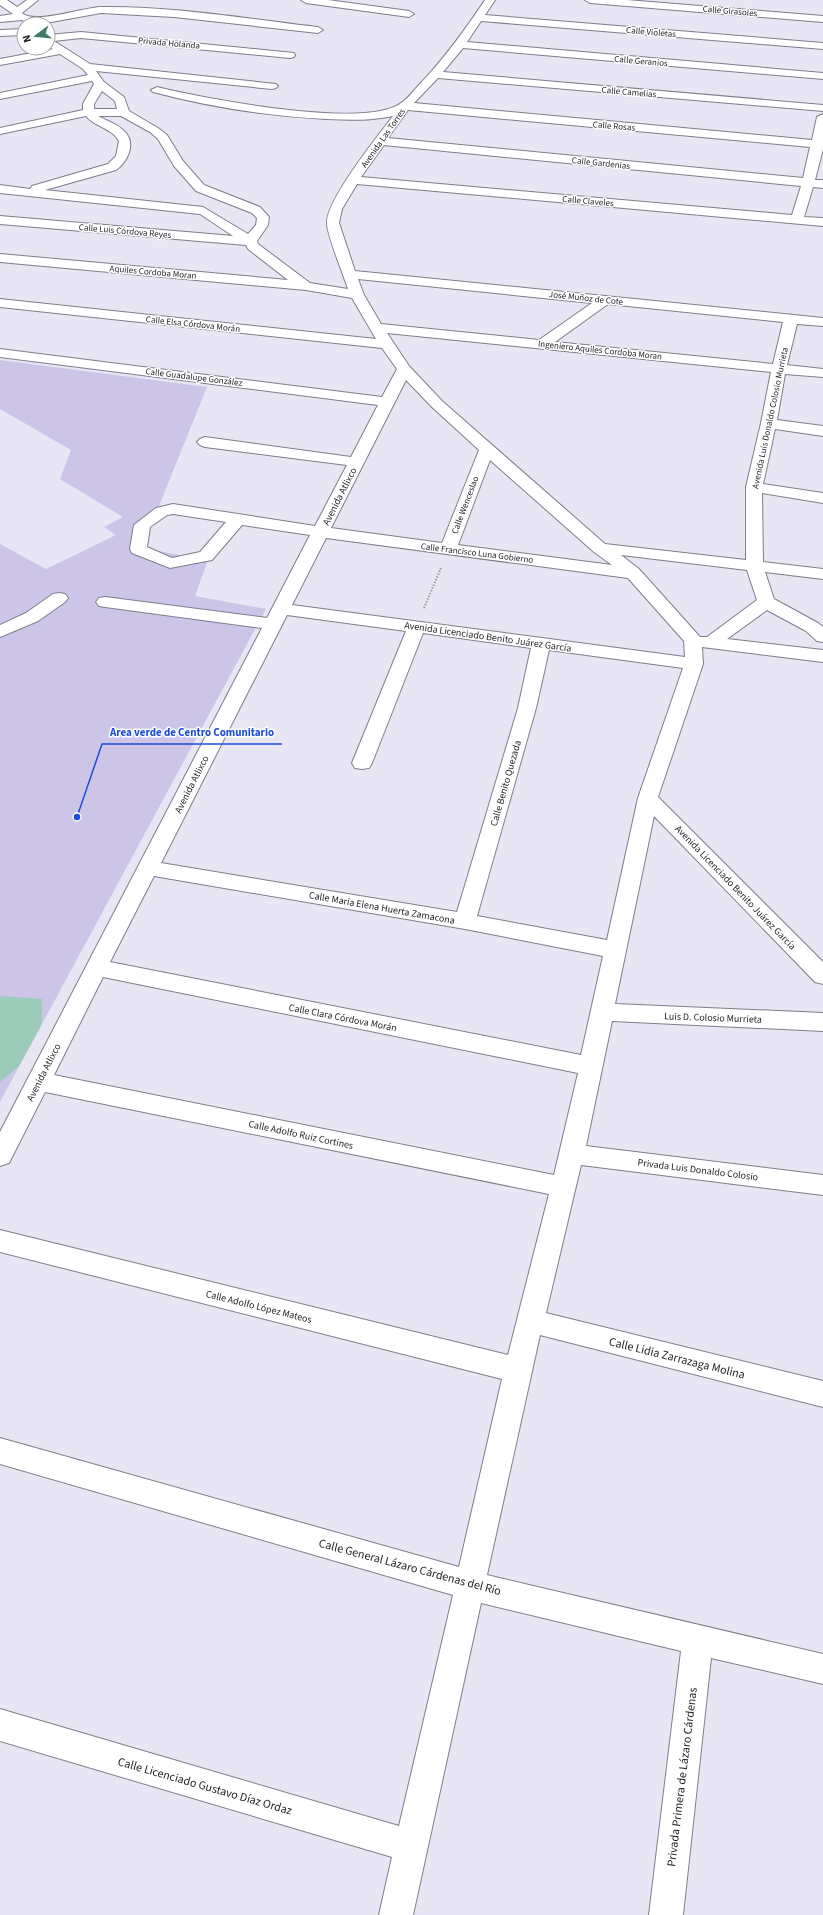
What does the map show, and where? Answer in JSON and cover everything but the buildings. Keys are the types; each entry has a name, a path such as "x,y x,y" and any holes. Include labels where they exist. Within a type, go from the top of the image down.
{"street":[{"path":"0,0 18,15"},
{"path":"0,20 18,15 33,0"},
{"path":"101,10 114,0"},
{"path":"306,0 409,14"},
{"name":"Avenida Las Torres","path":"490,0 460,45 435,75 405,106 380,141 336,208 333,222 357,295 376,328 404,369 437,404 487,449 600,548 633,573 699,649"},
{"name":"Calle Girasoles","path":"590,0 823,19"},
{"path":"174,14 186,7"},
{"path":"56,19 101,10 174,14 318,30"},
{"name":"Calle Violetas","path":"479,18 823,46"},
{"path":"0,33 16,32"},
{"name":"Privada Holanda","path":"56,37 81,35 290,55"},
{"name":"Calle Geranios","path":"460,45 823,76"},
{"path":"56,46 87,67 98,81 120,99 123,107 122,113"},
{"path":"0,62 63,50"},
{"path":"87,67 272,86"},
{"name":"Calle Camelias","path":"435,75 823,108"},
{"path":"0,96 98,81"},
{"path":"24,192 112,167 120,162 125,144 124,137 117,130 96,119 89,112 88,105 98,81"},
{"path":"157,90 192,99 294,114 363,117 389,113 405,106"},
{"name":"Calle Rosas","path":"405,106 820,144"},
{"path":"0,131 89,112 122,113 154,130 163,137 178,163 200,188 256,210 263,217 262,225 250,241"},
{"path":"797,220 820,144 823,117"},
{"name":"Calle Gardenias","path":"380,141 823,184"},
{"name":"Calle Claveles","path":"353,180 823,222"},
{"name":"Aquiles Cordoba Moran","path":"0,189 202,211 250,241 253,246 296,280 306,286"},
{"name":"Calle Luis Córdova Reyes","path":"0,220 250,241"},
{"name":"Aquiles Cordoba Moran","path":"0,258 306,286 357,295"},
{"name":"José Muñoz de Cote","path":"350,274 823,322"},
{"path":"543,344 605,300"},
{"name":"Calle Elsa Córdova Morán","path":"0,303 387,344"},
{"name":"Avenida Luis Donaldo Colosio Murrieta","path":"766,602 754,565 754,487 791,319"},
{"name":"Ingeniero Aquiles Cordoba Moran","path":"376,328 823,373"},
{"name":"Calle Guadalupe González","path":"0,353 387,402"},
{"name":"Avenida Atlixco","path":"0,1156 404,369"},
{"path":"769,423 823,431"},
{"path":"205,442 357,462"},
{"name":"Calle Wenceslao","path":"448,549 487,449"},
{"path":"754,487 823,498"},
{"name":"Calle Francisco Luna Gobierno","path":"238,520 206,556 170,563 138,549 142,525 162,511 173,509 321,532 633,573"},
{"path":"600,548 823,574"},
{"path":"0,632 32,617 59,598"},
{"name":"Avenida Licenciado Benito Juárez García","path":"105,602 417,627 541,644 699,649 823,656"},
{"path":"396,1915 468,1585 518,1370 572,1154 603,1012 614,950 648,798 699,649 766,602 812,627 823,637"},
{"path":"362,763 417,627"},
{"name":"Calle Benito Quezada","path":"466,921 527,708 541,644"},
{"name":"Avenida Licenciado Benito Juárez García","path":"648,798 823,976"},
{"name":"Calle María Elena Huerta Zamacona","path":"148,868 466,921 614,950"},
{"name":"Calle Clara Córdova Morán","path":"97,968 590,1066"},
{"name":"Luis D. Colosio Murrieta","path":"603,1012 823,1022"},
{"name":"Calle Adolfo Ruiz Cortines","path":"39,1081 564,1188"},
{"name":"Privada Luis Donaldo Colosio","path":"572,1154 823,1185"},
{"name":"Calle Adolfo López Mateos","path":"0,1241 518,1370"},
{"name":"Calle Lidia Zarrazaga Molina","path":"531,1321 823,1394"},
{"name":"Calle General Lázaro Cárdenas del Río","path":"0,1451 468,1585 823,1669"},
{"name":"Privada Primera de Lázaro Cárdenas","path":"666,1915 698,1639"},
{"name":"Calle Licenciado Gustavo Díaz Ordaz","path":"0,1725 411,1846"}],"path":[{"path":"417,627 448,549"}],"shaded area":[{"path":"0,360 207,387 142,548 208,560 195,596 266,609 0,1102 0,544 46,569 116,535 104,527 123,517 60,479 71,450 0,409"},
{"path":"0,996 42,999 42,1024 19,1066 0,1082"}],"place":[{"name":"Area verde de Centro Comunitario","path":"77,817"}]}
